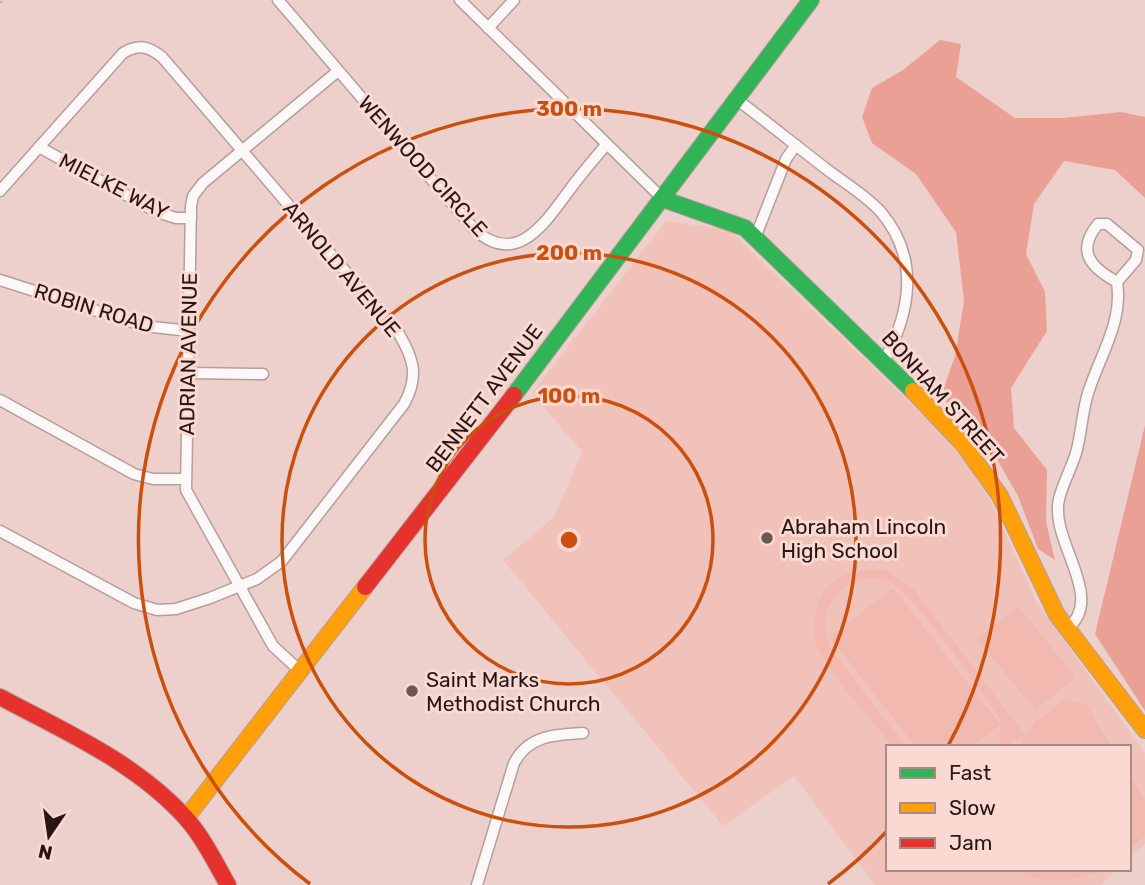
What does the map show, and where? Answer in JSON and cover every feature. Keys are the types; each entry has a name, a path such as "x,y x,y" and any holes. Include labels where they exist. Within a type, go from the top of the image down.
{"main road":[{"name":"BENNETT AVENUE","path":"186,818 663,199 811,0"},
{"name":"BONHAM STREET","path":"663,199 687,211 731,220 755,238 884,361 964,445 991,480 1044,593 1066,629 1145,730"},
{"path":"0,697 106,756 161,793 186,818 228,885"}],"street":[{"name":"WENWOOD CIRCLE","path":"278,0 472,228 488,240 498,243 520,242 532,235 606,145"},
{"path":"460,0 663,199"},
{"path":"488,27 514,0"},
{"name":"ARNOLD AVENUE","path":"0,191 124,53 141,47 150,48 162,57 399,334 412,355 415,371 411,391 404,404 282,561 268,572 239,587 176,609 144,607 0,531"},
{"name":"ADRIAN AVENUE","path":"299,670 273,646 192,505 185,479 191,218 198,187 338,71"},
{"path":"736,99 879,211 896,238 904,261 908,294 900,333 884,361"},
{"path":"755,238 786,159 796,145"},
{"name":"MIELKE WAY","path":"39,147 157,212 176,218 191,218"},
{"path":"1066,629 1078,620 1082,608 1076,576 1060,534 1058,502 1076,453 1088,390 1116,321 1119,307 1117,282 1136,260 1138,250 1107,225 1098,224 1088,239 1087,254 1092,263 1117,282"},
{"name":"ROBIN ROAD","path":"0,280 144,326 189,331"},
{"path":"188,373 263,374"},
{"path":"0,400 134,474 153,479 185,479"},
{"path":"477,885 513,763 521,751 541,738 583,733"}],"shaded area":[{"path":"940,40 961,44 956,77 1015,118 1063,118 1121,112 1145,117 1145,198 1115,170 1064,161 1034,204 1026,254 1045,292 1047,331 1011,388 1014,428 1047,470 1046,522 1055,560 1038,549 1018,496 984,437 941,396 955,356 964,301 956,232 916,174 872,143 862,117 872,88 903,70"},
{"name":"Abraham Lincoln High School","path":"666,221 729,230 933,425 966,462 992,504 1037,603 1145,753 1145,844 1131,856 1131,745 886,745 886,871 1115,871 1100,885 875,885 794,776 723,826 503,560 554,517 582,452 532,393"},
{"path":"1145,425 1145,711 1095,634"},
{"path":"885,570 913,588 1025,735 1016,741 1012,736 1011,745 1000,745 1000,725 974,745 914,745 830,637 893,588 1000,724 1000,720 931,623 900,590 882,579 858,580 844,587 829,605 825,617 826,636 831,649 904,745 891,745 831,670 815,639 814,622 818,604 826,588 840,577 854,572"},
{"path":"1018,606 1076,677 1035,710 977,639"},
{"path":"1065,700 1086,704 1111,745 1020,745 1036,721"},
{"path":"1131,777 1145,800 1145,836 1131,847"},
{"path":"1018,871 1099,871 1081,878 1058,881"}],"traffic: fast":[{"path":"514,395 811,0"},
{"path":"663,199 745,228 913,391"}],"traffic: slow":[{"path":"913,391 964,445 1000,496 1057,615 1145,730"},
{"path":"186,818 365,587"}],"traffic: jam":[{"path":"365,587 514,395"},
{"path":"0,697 98,749 165,797 191,825 228,885"}],"place":[{"name":"Abraham Lincoln High School","path":"767,538"},
{"name":"Saint Marks Methodist Church","path":"412,691"}]}
